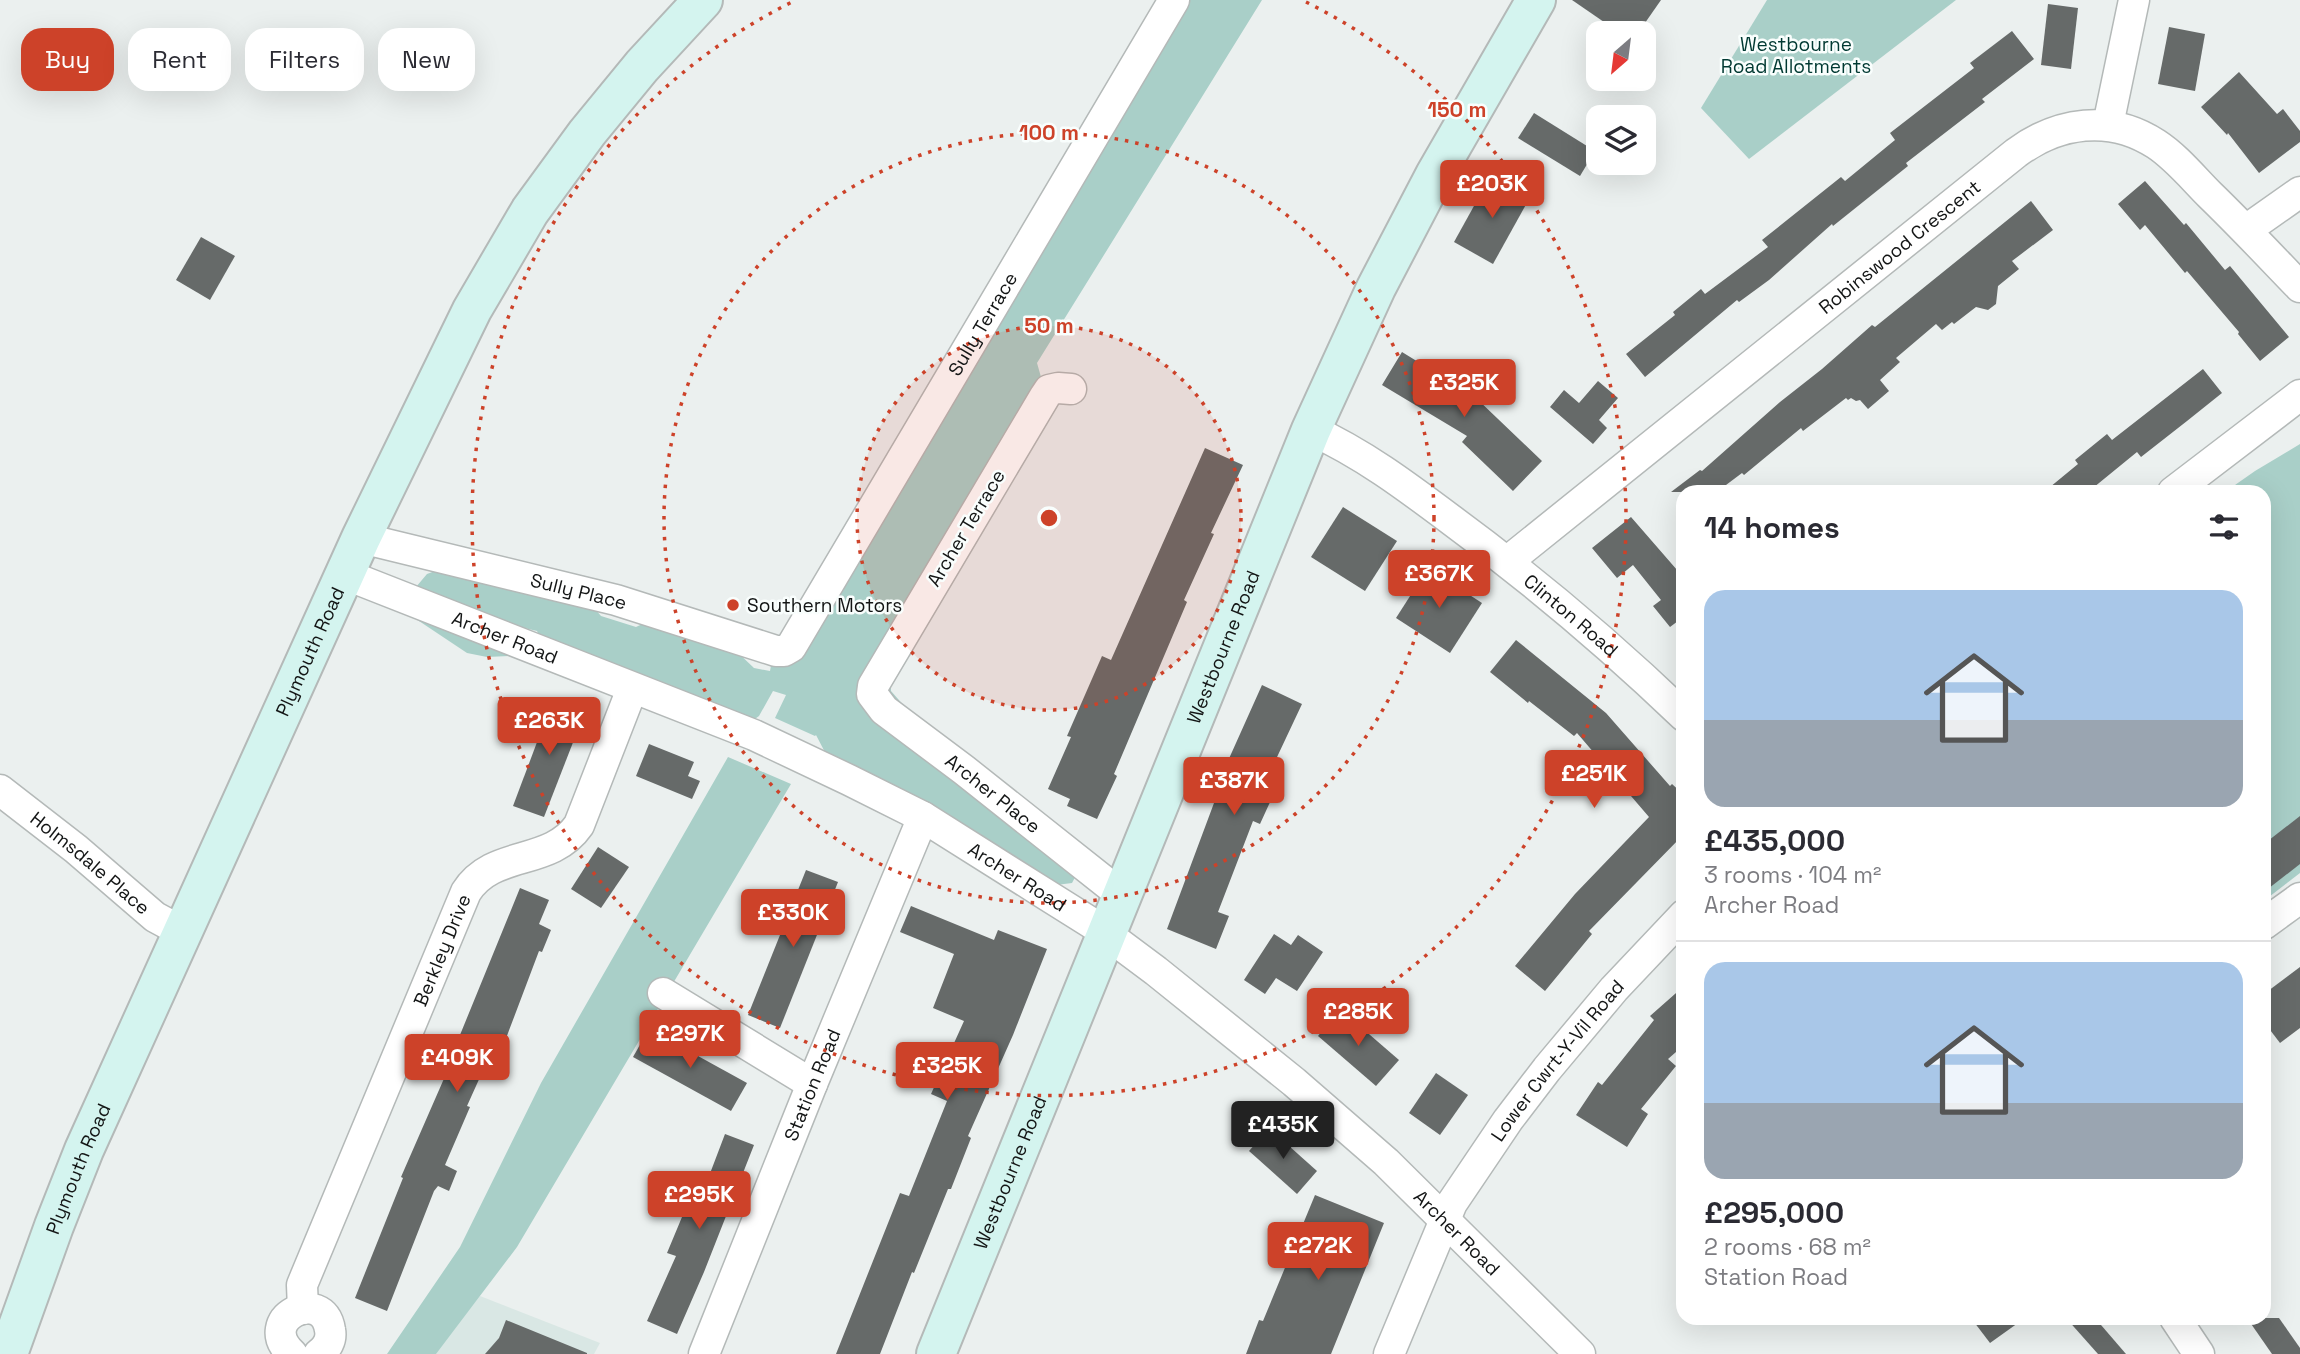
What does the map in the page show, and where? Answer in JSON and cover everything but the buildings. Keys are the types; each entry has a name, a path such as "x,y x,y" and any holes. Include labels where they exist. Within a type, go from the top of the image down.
{"street":[{"name":"Plymouth Road","path":"8,1354 84,1150 181,931 344,574 472,310 530,211 587,133 642,65 703,0"},
{"name":"Sully Terrace","path":"791,647 1174,0"},
{"name":"Westbourne Road","path":"936,1354 1311,430 1376,288 1430,185 1536,0"},
{"path":"2108,125 2134,0"},
{"name":"Robinswood Crescent","path":"1507,561 2016,152 2038,138 2060,129 2091,124 2108,125 2130,131 2157,144 2246,230 2300,287"},
{"path":"2246,230 2300,192"},
{"name":"Archer Terrace","path":"873,686 1049,390 1071,389"},
{"path":"2182,485 2300,395"},
{"name":"Clinton Road","path":"1311,430 1378,467 1507,561 1611,647 1676,708"},
{"name":"Sully Place","path":"361,538 616,600 776,651 791,647"},
{"name":"Archer Road","path":"344,574 754,735 923,817 1093,924 1263,1056 1386,1162 1580,1354"},
{"name":"Archer Place","path":"873,686 872,694 884,710 1109,886 1123,893"},
{"name":"Berkley Drive","path":"303,1309 302,1285 466,892 474,880 485,871 559,846 571,837 579,825 632,689"},
{"name":"Holmsdale Place","path":"0,790 155,917 181,931"},
{"name":"Station Road","path":"705,1354 923,817"},
{"path":"2271,919 2299,900"},
{"name":"Lower Cwrt-Y-Vil Road","path":"1388,1354 1452,1203 1547,1069 1622,979 1676,923"},
{"path":"663,993 813,1084"},
{"path":"292,1354 282,1341 282,1324 292,1312 303,1309 315,1310 327,1320 331,1336 319,1354"},
{"path":"2180,1325 2199,1354"}],"shaded area":[{"path":"480,1296 600,1343 594,1354 433,1354"}],"green space":[{"path":"1189,0 1262,0 1037,363 1041,377 983,473 890,670 891,691 927,732 1082,864 1072,883 1056,885 828,758 816,735 775,718 786,695 773,691 759,716 752,721 544,646 537,631 507,624 505,643 509,656 487,657 467,653 416,619 420,609 416,587 427,574 443,568 589,602 601,616 636,627 653,619 734,649 754,668 770,671 772,660"},
{"name":"Westbourne Road Allotments","path":"1767,0 1956,0 1749,159 1701,108"},
{"path":"2300,444 2300,873 2271,895 2271,485 2235,485"},
{"path":"728,757 791,784 517,1247 436,1354 387,1354 460,1247 541,1083"}],"place":[{"name":"Southern Motors","path":"733,605"}]}
